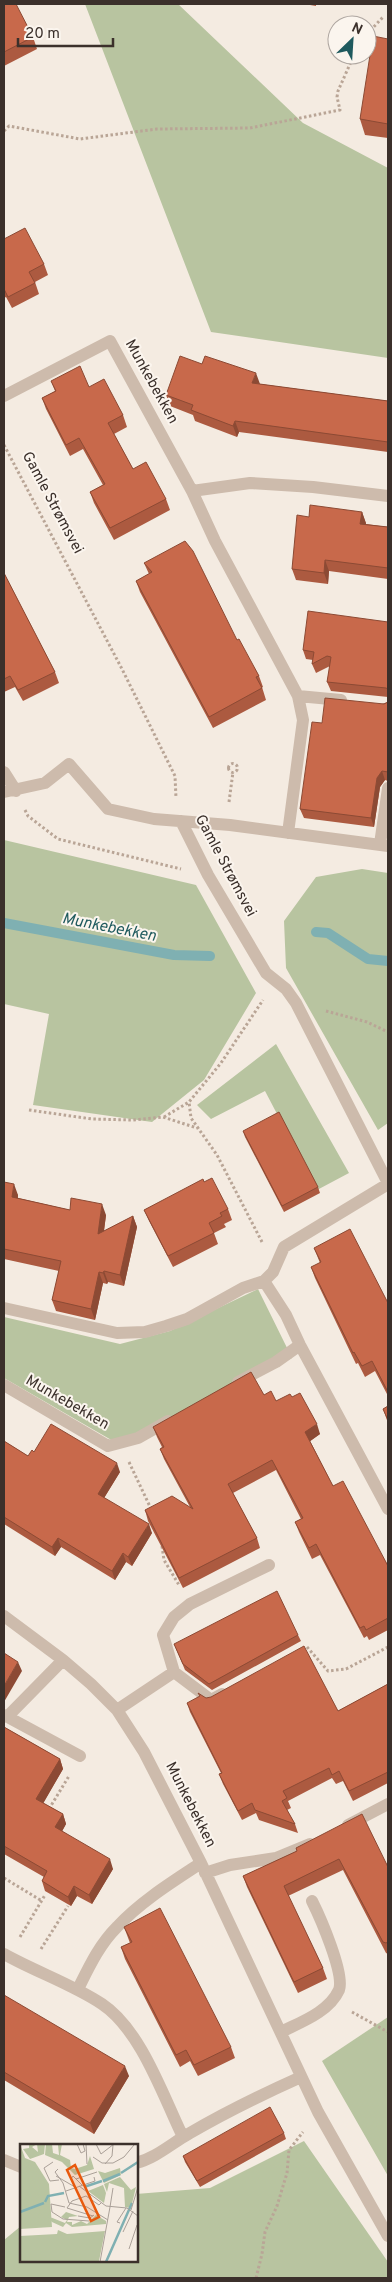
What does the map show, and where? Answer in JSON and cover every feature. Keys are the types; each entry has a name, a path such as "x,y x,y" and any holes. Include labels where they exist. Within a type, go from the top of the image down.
{"street":[{"name":"Munkebekken","path":"4,396 110,341 192,491 215,541 298,696 303,720 288,833"},
{"path":"192,491 250,483 313,487 388,496"},
{"path":"298,696 352,701"},
{"path":"4,772 10,792 45,783 69,764 108,809 154,819 230,825 384,845 388,788"},
{"name":"Gamle Strømsvei","path":"181,821 208,875 266,973 286,989 296,1003 388,1183"},
{"path":"4,1308 88,1329 116,1333 145,1332 186,1319 243,1288 264,1281 275,1267 284,1247 388,1183"},
{"path":"264,1281 286,1314 300,1346 388,1509"},
{"path":"225,1388 276,1362 300,1346"},
{"name":"Munkebekken","path":"4,1385 108,1446 138,1438 177,1415"},
{"path":"237,1686 210,1700 174,1672 163,1635 174,1617 190,1604 269,1565"},
{"name":"Munkebekken","path":"4,1616 63,1660 117,1710 144,1752 203,1868 318,2112 388,2236"},
{"path":"63,1660 5,1716 80,1756"},
{"path":"117,1710 174,1672"},
{"path":"336,1831 388,1804"},
{"name":"Munkebekken","path":"78,1990 94,1957 117,1926 169,1884 203,1868 276,1858 319,1840"},
{"path":"281,2032 314,2016 332,2001 340,1984 337,1966 323,1924 312,1901"},
{"path":"6,1955 29,1968 78,1990 104,2005 133,2033 183,2137"},
{"path":"138,2162 148,2160 183,2137 238,2106 301,2077"},
{"path":"4,2160 20,2167"}],"path":[{"path":"377,23 384,16"},
{"path":"4,131 10,126 80,139 157,129 250,128 340,110 337,97 338,91 350,65"},
{"name":"Gamle Strømsvei","path":"4,445 122,669 175,776 176,800 181,821"},
{"path":"230,825 229,795 233,785 233,772"},
{"path":"10,792 28,816 58,839 208,875"},
{"path":"164,1118 189,1102 222,1063 275,982"},
{"path":"296,1003 367,1022 388,1032"},
{"path":"189,1102 191,1118 216,1155 275,1267"},
{"path":"29,1110 92,1119 133,1120 164,1118 198,1128"},
{"path":"120,1444 154,1515"},
{"path":"161,1542 164,1560 190,1604"},
{"path":"307,1647 328,1671 346,1670 388,1647"},
{"path":"44,1816 80,1756"},
{"path":"4,1878 42,1901"},
{"path":"6,1955 45,1895"},
{"path":"29,1968 68,1906"},
{"path":"332,2001 388,2032"},
{"path":"256,2278 265,2232 277,2206 287,2173 289,2150 318,2112"}],"green space":[{"path":"85,4 178,4 303,123 388,168 388,358 211,332"},
{"path":"4,840 196,885 256,993 204,1080 152,1122 33,1105 49,1014 4,1004"},
{"path":"362,869 388,873 388,1123 378,1130 286,968 284,921 316,877"},
{"path":"276,1044 349,1173 317,1190 265,1091 211,1119 197,1105"},
{"path":"258,1289 292,1358 120,1445 4,1378 4,1317 120,1344 170,1331"},
{"path":"388,2017 388,2176 322,2061"},
{"path":"304,2141 388,2262 388,2278 4,2278 4,2240 20,2227 20,2262 138,2262 138,2194 210,2188"}],"building":[{"path":"4,4 16,4 33,37 4,52"},
{"path":"377,37 388,39 388,124 360,119 368,65 377,65"},
{"path":"25,228 44,264 29,272 35,283 8,297 4,289 4,239"},
{"path":"180,356 202,364 205,356 256,373 252,383 388,401 388,442 235,421 233,426 191,410 193,405 166,395"},
{"path":"80,366 89,387 104,379 123,415 108,423 133,469 146,462 166,499 110,528 90,492 105,484 79,438 66,445 42,398 56,391 51,381"},
{"path":"310,505 362,512 360,524 388,527 388,568 325,560 324,573 292,569 297,515 309,517"},
{"path":"185,541 193,551 237,640 239,639 259,676 256,677 262,688 209,717 136,581 152,572 144,563"},
{"path":"4,573 55,672 18,690 10,676 4,679"},
{"path":"308,611 388,622 388,689 327,682 331,657 327,656 312,664 314,652 303,650"},
{"path":"325,698 384,704 388,702 388,772 382,771 377,778 371,818 300,809 312,722 322,723"},
{"path":"279,1112 318,1187 282,1206 243,1131"},
{"path":"212,1178 228,1209 220,1213 222,1216 209,1223 214,1233 168,1256 144,1210 203,1179 204,1182"},
{"path":"4,1182 14,1184 12,1197 70,1210 71,1198 102,1204 98,1234 133,1216 120,1275 104,1271 103,1273 99,1272 91,1309 52,1300 61,1261 4,1249"},
{"path":"350,1229 388,1303 388,1392 372,1361 362,1366 353,1353 311,1267 321,1262 314,1248"},
{"path":"251,1372 264,1395 271,1391 276,1401 290,1394 292,1397 300,1393 317,1424 305,1432 333,1486 343,1481 388,1566 388,1618 366,1630 364,1626 360,1628 316,1544 309,1548 295,1522 303,1518 272,1460 228,1484 257,1538 179,1578 145,1510 172,1496 193,1509 160,1449 164,1447 153,1427"},
{"path":"388,1406 388,1420 383,1409"},
{"path":"51,1424 117,1463 98,1494 149,1524 128,1557 123,1553 112,1571 58,1538 52,1547 4,1517 4,1441 28,1456 32,1450 34,1452"},
{"path":"277,1591 298,1635 209,1684 183,1664 174,1644"},
{"path":"304,1646 338,1711 388,1684 388,1772 349,1791 339,1771 332,1775 329,1768 283,1791 287,1798 282,1801 295,1824 255,1810 252,1803 238,1811 219,1774 222,1773 187,1703 200,1696 198,1693 206,1698 211,1697"},
{"path":"4,1653 18,1662 4,1686"},
{"path":"4,1727 60,1759 36,1799 63,1814 55,1827 110,1859 89,1895 74,1886 68,1897 42,1881 47,1871 4,1846"},
{"path":"362,1814 388,1867 388,1942 383,1942 339,1859 284,1886 323,1968 294,1982 243,1876 297,1851 296,1848"},
{"path":"160,1908 231,2047 194,2065 186,2050 176,2055 121,1947 132,1942 124,1927"},
{"path":"4,1995 125,2066 90,2123 4,2072"},
{"path":"270,2107 284,2133 197,2181 183,2156"}],"waterway":[{"name":"Munkebekken","path":"4,923 174,955 210,956"},
{"name":"Munkebekken","path":"316,932 328,933 368,959 388,961"}]}
